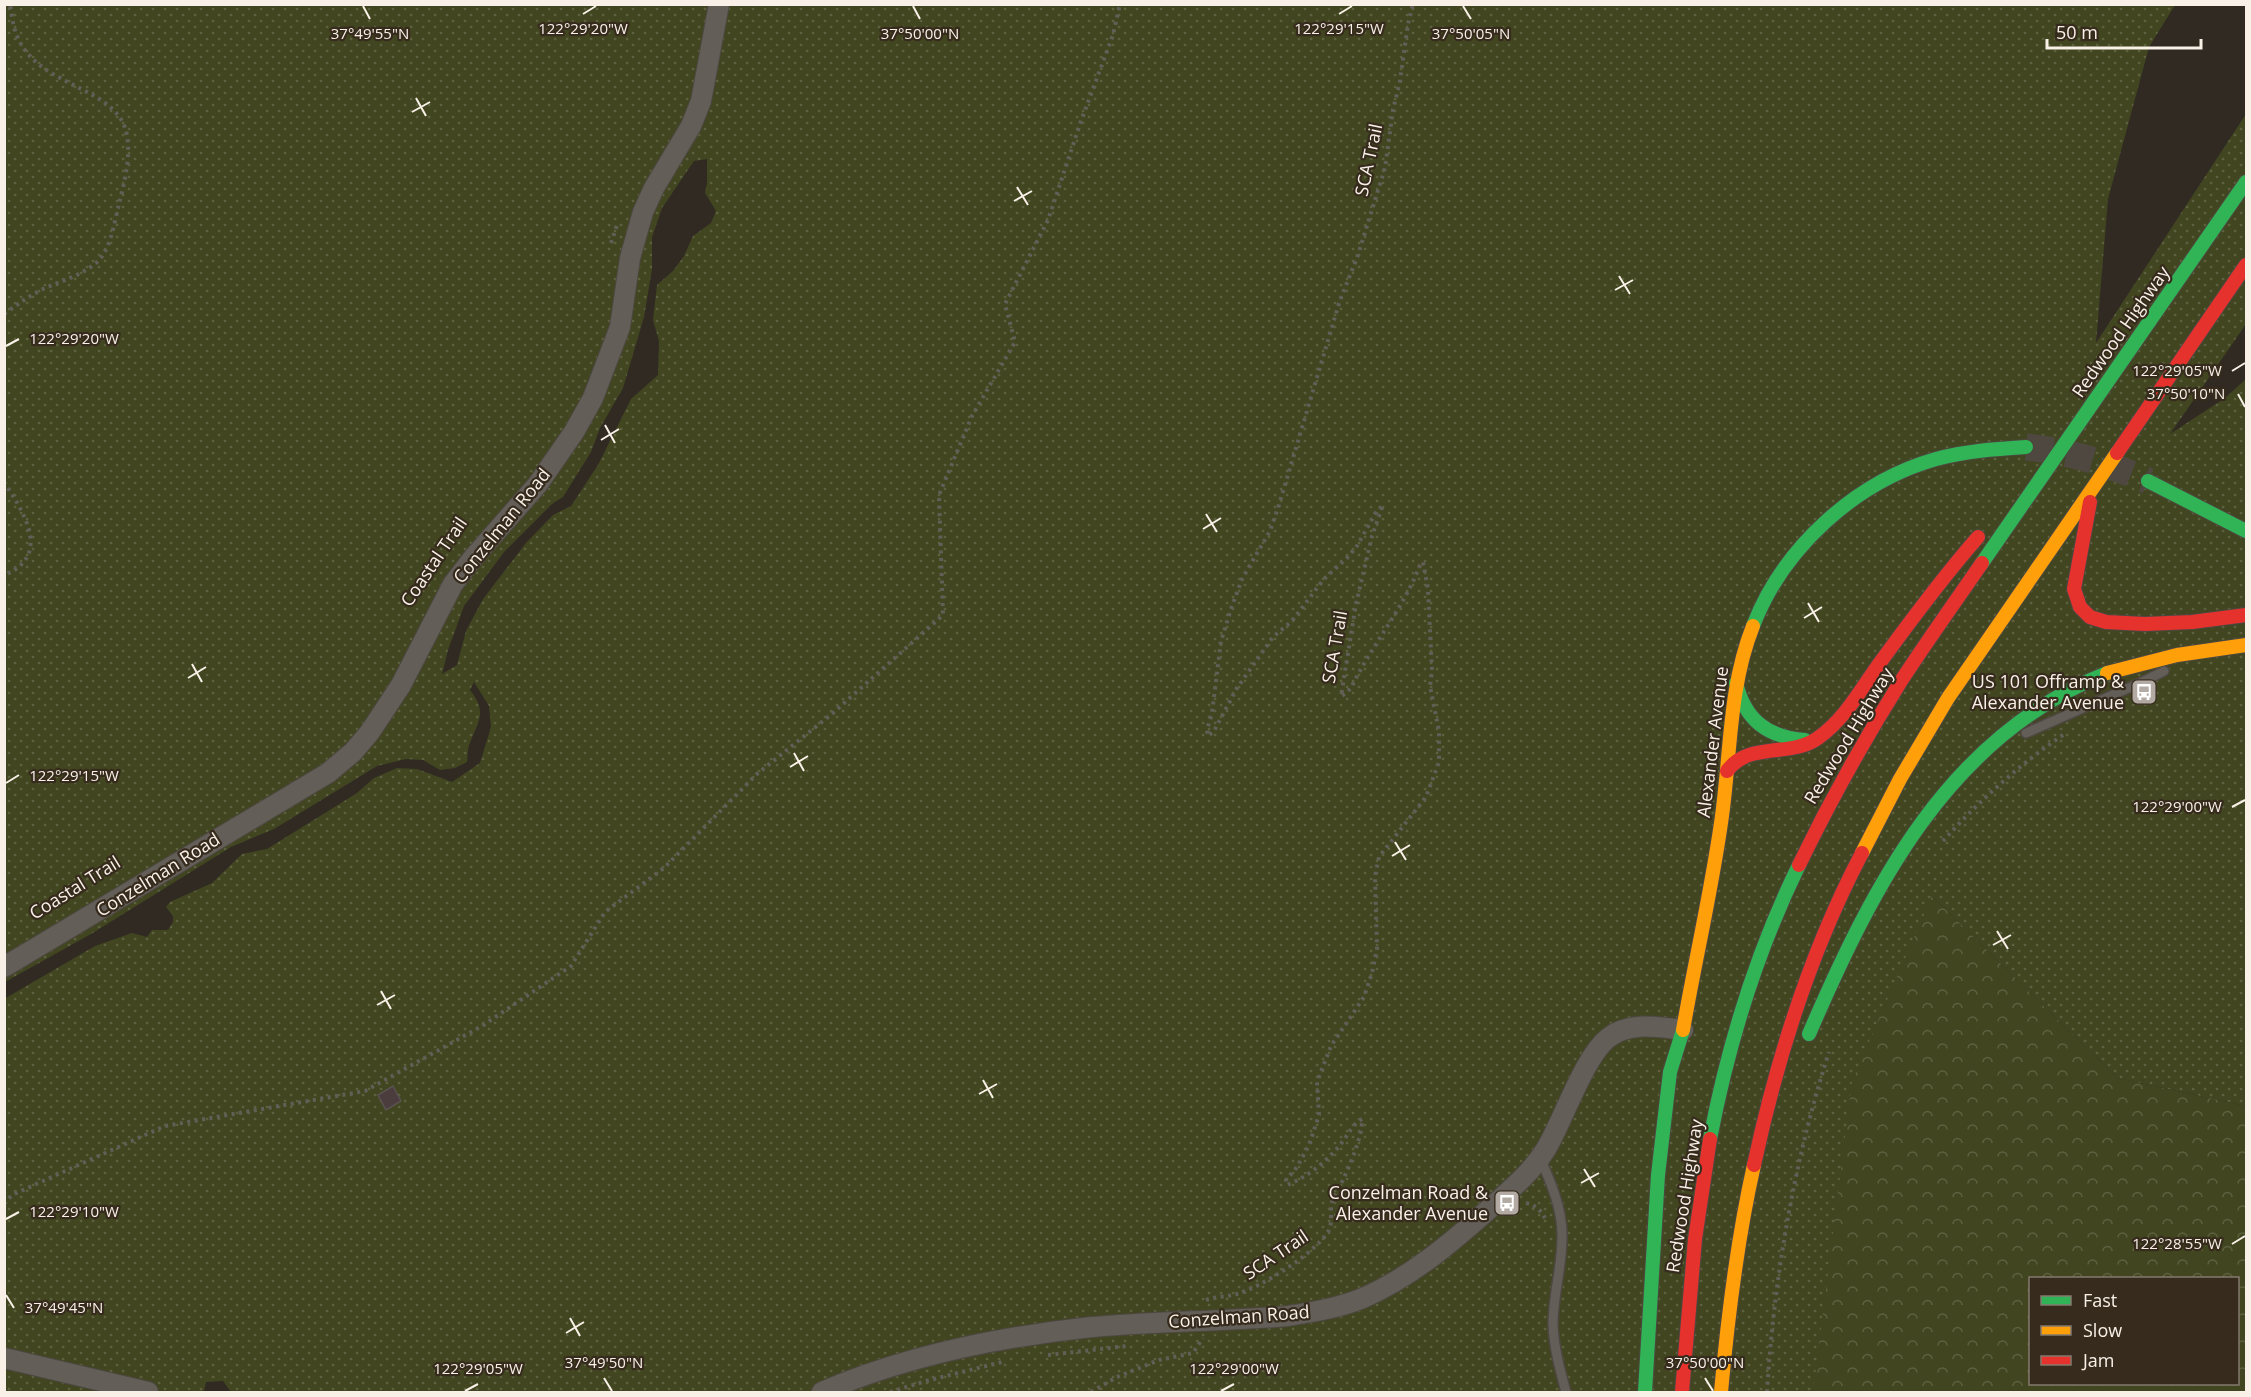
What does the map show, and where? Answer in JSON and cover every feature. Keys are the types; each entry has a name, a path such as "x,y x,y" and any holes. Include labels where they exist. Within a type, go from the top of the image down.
{"main road":[{"name":"Redwood Highway","path":"1682,1392 1693,1253 1712,1132 1732,1045 1775,919 1810,838 1879,716 1928,642 2247,182"},
{"path":"1721,1392 1734,1260 1752,1166 1770,1093 1795,1011 1826,928 1862,850 1904,771 1937,716 2247,265"},
{"path":"1999,514 2083,419"},
{"name":"Alexander Avenue","path":"1646,1392 1658,1175 1670,1072 1683,1030 1721,827 1736,683 1748,638 1766,595 1784,568 1803,544 1840,508 1872,487 1931,459 1983,448 2026,447"},
{"path":"2148,481 2247,531"},
{"path":"2092,491 2074,583 2077,601 2089,616 2103,622 2123,624 2227,619 2247,615"},
{"path":"1727,771 1736,759 1746,754 1797,749 1810,744 1834,724 1922,604 1984,531"},
{"path":"2204,651 2247,635"},
{"path":"1803,1048 1840,963 1882,884 1930,811 1967,766 1991,742 2020,720 2068,690 2131,666 2247,645"},
{"path":"1736,683 1745,709 1752,719 1768,731 1796,740 1809,740 1821,736"},
{"path":"1752,1166 1789,1080"}],"street":[{"name":"Conzelman Road","path":"4,967 328,773 353,752 370,732 401,685 453,584 552,466 593,398 620,327 630,258 643,212 691,126 700,101 719,4"},
{"name":"Conzelman Road","path":"822,1392 899,1365 1010,1338 1084,1328 1269,1318 1314,1312 1360,1299 1379,1291 1424,1262 1460,1234 1516,1184 1540,1158 1598,1048 1610,1036 1639,1026 1683,1030"},
{"path":"4,1358 148,1392"}],"lane":[{"path":"1967,766 2010,741 2152,678 2188,654"},
{"path":"1540,1158 1557,1203 1561,1223 1562,1246 1553,1327 1556,1354 1566,1392"}],"path":[{"path":"4,314 22,301 79,275 98,261 108,244 120,198 128,136 118,114 103,100 63,81 36,64 19,42 10,4"},
{"path":"4,1204 12,1195 165,1126 365,1091 482,1026 571,966 605,912 664,868 757,774 833,713 943,615 939,495 972,416 1015,342 1005,304 1048,220 1113,35 1120,4"},
{"name":"SCA Trail","path":"1203,1301 1252,1289 1304,1255 1320,1242 1329,1230 1332,1199 1347,1172 1362,1119 1355,1123 1326,1159 1294,1183 1287,1185 1286,1180 1306,1151 1319,1114 1317,1082 1331,1046 1360,1004 1372,973 1377,949 1375,876 1379,857 1426,797 1439,762 1439,731 1430,686 1432,670 1428,589 1423,562 1410,590 1399,603 1351,688 1341,696 1356,604 1372,536 1383,505 1376,512 1353,551 1324,579 1292,621 1273,637 1237,688 1214,731 1208,736 1207,730 1212,713 1221,641 1231,609 1242,579 1269,531 1279,505 1340,300 1357,258 1385,168 1393,110 1413,4"},
{"path":"610,249 621,213"},
{"path":"4,482 29,526 31,549 27,560 13,572 4,576"},
{"path":"1942,842 2009,777 2073,729"},
{"path":"1767,1392 1775,1306 1788,1218 1813,1107 1831,1047"},
{"path":"1091,1392 1117,1377 1159,1360 1193,1353 1202,1342 1202,1321"}],"green space":[{"path":"5,5 2175,5 2149,47 2108,199 2096,343 2246,114 2246,324 2170,434 2225,398 2246,379 2246,1106 2117,1078 1933,897 1813,1392 231,1392 223,1381 206,1382 204,1391 207,1392 5,1392 4,999 95,946 132,933 147,937 152,930 168,930 173,922 173,916 166,907 170,902 212,883 242,854 267,849 357,793 374,778 397,768 417,769 452,782 480,763 491,727 489,706 474,682 470,690 479,705 480,717 469,745 467,762 455,768 440,770 423,760 406,759 377,766 274,829 231,847 91,934 5,982","holes":["707,159 705,193 716,211 711,223 693,236 684,256 673,271 657,285 653,320 659,341 658,375 631,399 598,465 571,506 553,515 526,543 483,599 466,631 457,665 442,674 464,606 504,552 552,504 563,497 591,452 600,428 623,388 644,317 652,269 652,237 662,208 694,161"]},
{"path":"1932,896 2117,1078 2246,1106 2246,1392 1813,1392 1852,1081"}],"building":[{"path":"393,1086 401,1101 386,1110 378,1095"}],"tunnel":[{"path":"2026,447 2088,459 2148,481"}],"traffic: fast":[{"path":"1982,563 2246,182"},
{"path":"1753,626 1766,597 1783,570 1825,522 1850,501 1877,484 1936,459 1969,452 2026,447"},
{"path":"2148,481 2246,531"},
{"path":"1809,1034 1860,924 1889,871 1922,822 1960,776 2002,735 2051,701 2107,673"},
{"path":"1736,683 1745,707 1760,724 1779,735 1805,740"},
{"path":"1710,1139 1735,1034 1757,965 1799,865"},
{"path":"1645,1392 1658,1175 1670,1072 1683,1030"}],"traffic: slow":[{"path":"1862,853 1900,779 1948,698 2117,453"},
{"path":"1683,1030 1717,849 1731,723 1739,674 1753,626"},
{"path":"2107,673 2177,655 2246,645"},
{"path":"1721,1392 1734,1278 1754,1165"}],"traffic: jam":[{"path":"2117,453 2246,265"},
{"path":"2090,502 2074,589 2080,607 2090,617 2106,622 2145,624 2192,622 2246,615"},
{"path":"1727,771 1747,756 1807,744 1828,730 1852,703 1915,615 1978,537"},
{"path":"1799,865 1835,794 1887,703 1982,563"},
{"path":"1754,1165 1773,1085 1811,966 1862,853"},
{"path":"1682,1392 1695,1239 1710,1139"}],"place":[{"name":"US 101 Offramp & Alexander Avenue","path":"2144,692"},
{"name":"Conzelman Road & Alexander Avenue","path":"1507,1203"}]}
